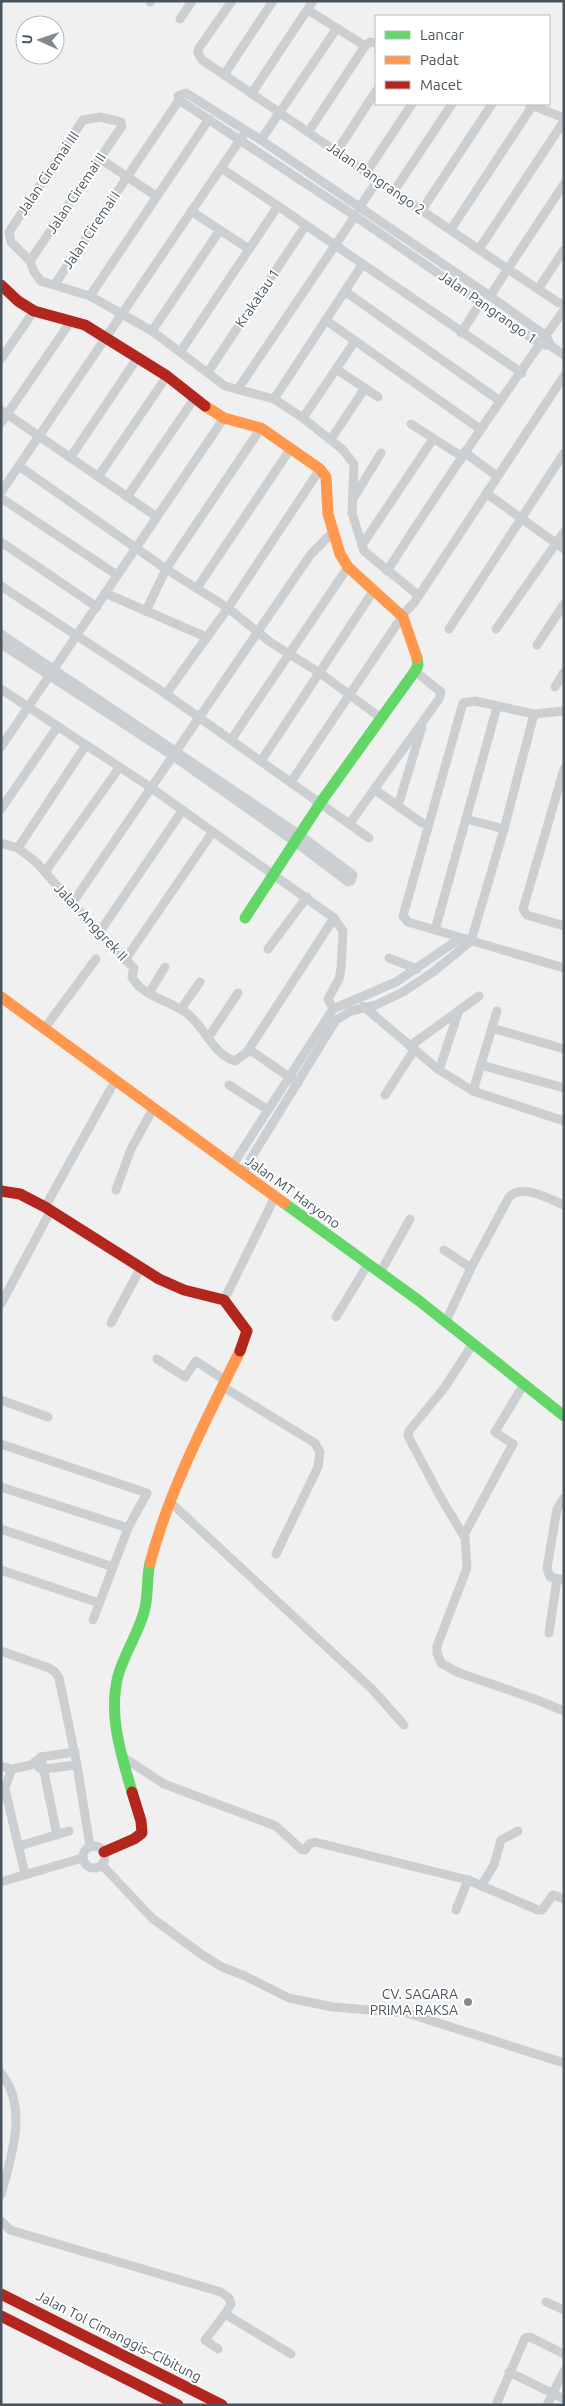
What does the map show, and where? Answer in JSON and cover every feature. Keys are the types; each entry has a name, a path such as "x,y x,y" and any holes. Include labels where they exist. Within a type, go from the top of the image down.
{"main road":[{"path":"3,290 34,311 85,325 108,336 168,376 194,399 224,418 261,428 320,469 326,477 328,514 340,554 348,567 404,615 418,654 418,665 321,802 245,918"},
{"name":"Jalan MT Haryono","path":"1,997 368,1264 564,1416"},
{"path":"1,1192 20,1194 48,1208 102,1241 140,1269 184,1290 224,1300 243,1325 247,1334 184,1466 170,1502 149,1568 148,1596 144,1614 118,1675 113,1707 122,1756 142,1821 142,1833 134,1839 104,1852"},
{"name":"Jalan Tol Cimanggis–Cibitung","path":"1,2294 222,2405"},
{"path":"1,2316 178,2405"}],"street":[{"path":"180,19 192,1"},
{"name":"Jalan Pangrango 2","path":"232,1 198,50 202,60 309,131 366,173 561,306"},
{"path":"224,75 273,1"},
{"path":"252,93 313,1"},
{"path":"308,10 365,46"},
{"path":"262,140 337,28"},
{"path":"309,131 365,46 370,42 375,43"},
{"name":"Jalan Pangrango 1","path":"543,340 481,302 357,212 262,140 190,95 181,93 178,96 179,100 357,212 490,296 564,355"},
{"path":"337,151 375,93"},
{"name":"Jalan Ciremai I","path":"55,284 179,100"},
{"path":"366,173 411,105"},
{"path":"394,191 451,105"},
{"path":"422,210 491,105"},
{"path":"451,230 530,105"},
{"path":"479,249 564,120 533,105"},
{"name":"Jalan Ciremai III","path":"30,261 11,242 8,235 84,120 100,117 114,119 122,125"},
{"path":"90,296 209,119"},
{"name":"Jalan Ciremai II","path":"30,261 122,125"},
{"path":"1,492 246,130"},
{"path":"99,158 156,196"},
{"path":"221,168 522,374"},
{"path":"238,389 378,180"},
{"path":"490,296 564,184"},
{"path":"181,351 278,206"},
{"path":"191,211 250,249"},
{"name":"Krakatau 1","path":"208,372 306,225"},
{"path":"152,331 220,230"},
{"path":"538,289 564,250"},
{"path":"30,261 37,278 45,283 55,284 90,296 121,317 152,331 225,386 274,399 331,439 354,464 352,513 364,551 387,570 416,599"},
{"path":"274,399 328,321 362,265"},
{"path":"346,292 500,401"},
{"path":"461,333 481,302"},
{"path":"387,570 462,454 522,374 561,306"},
{"path":"1,359 34,311"},
{"path":"1,423 4,412 71,321"},
{"path":"328,321 480,429"},
{"path":"303,418 354,340"},
{"path":"70,458 138,357"},
{"path":"336,369 378,397"},
{"path":"98,477 168,376"},
{"path":"290,782 416,599 564,376"},
{"path":"331,439 365,388"},
{"path":"127,497 194,399"},
{"path":"4,412 158,517"},
{"path":"1,747 224,418"},
{"path":"411,424 497,476"},
{"path":"146,611 166,569 261,428"},
{"path":"362,546 433,438"},
{"path":"197,588 290,448"},
{"path":"352,502 380,453"},
{"path":"449,630 564,453"},
{"path":"19,466 166,569 228,608 270,642 320,673 382,718"},
{"path":"166,694 228,608 320,469"},
{"path":"486,493 560,546"},
{"path":"1,498 117,575"},
{"path":"74,902 150,787 311,554 333,532"},
{"path":"496,629 560,546 564,532"},
{"path":"1,542 96,607"},
{"path":"232,740 348,567"},
{"path":"1,586 166,694 321,802 369,838"},
{"path":"261,761 374,590"},
{"path":"105,593 206,637"},
{"path":"537,644 564,604"},
{"path":"1,634 51,672 352,873 351,881 348,882 298,838"},
{"path":"1,644 51,672"},
{"path":"350,823 439,699 441,692 414,671"},
{"path":"555,687 564,672"},
{"path":"1,689 29,705 119,768 150,787 212,833 274,874 334,918 343,932 343,941 339,979 328,999 333,1009"},
{"path":"564,712 534,714 468,701 461,707 403,916 408,922 470,942 564,968"},
{"path":"435,930 497,707"},
{"path":"237,1170 298,1084 336,1020 350,1011 365,1008 403,992 433,972 470,942 504,829 534,714"},
{"path":"398,806 424,720"},
{"path":"1,809 58,726"},
{"path":"18,848 86,745"},
{"path":"45,872 119,768"},
{"path":"563,923 526,915 523,908 564,768"},
{"path":"374,789 422,822"},
{"path":"99,933 182,811"},
{"path":"466,819 504,829"},
{"path":"125,960 212,833"},
{"name":"Jalan Anggrek II","path":"1,843 18,848 74,902 99,933 134,968 132,977 134,981 149,993 191,1016 208,1038 229,1059 235,1061 247,1052"},
{"path":"268,948 306,897"},
{"path":"247,1052 334,918"},
{"path":"237,1170 268,1110 333,1009 389,986 417,969 459,938"},
{"path":"389,958 417,969"},
{"path":"44,1029 96,959"},
{"path":"149,993 165,967"},
{"path":"181,1009 200,982"},
{"path":"208,1038 238,993"},
{"path":"384,1096 412,1048 479,996"},
{"path":"356,1000 439,1070 473,1091 564,1121"},
{"path":"439,1070 459,1010"},
{"path":"473,1091 497,1011"},
{"path":"492,1028 564,1048"},
{"path":"247,1052 253,1052 298,1084"},
{"path":"481,1065 564,1088"},
{"path":"1,1304 48,1208 115,1081"},
{"path":"229,1084 268,1110"},
{"path":"116,1190 131,1150 153,1109"},
{"path":"445,1323 471,1268 509,1196 514,1192 530,1191 564,1205"},
{"path":"224,1300 275,1197"},
{"path":"380,1274 410,1220"},
{"path":"444,1250 471,1268"},
{"path":"336,1317 368,1264"},
{"path":"111,1323 140,1269"},
{"path":"472,1345 445,1387 409,1431 408,1436 441,1498 464,1535 467,1568 437,1646 437,1653 441,1663 457,1672 540,1701 564,1712"},
{"path":"157,1359 185,1377 196,1361 224,1384 315,1443 320,1452 318,1467 276,1554"},
{"path":"464,1535 513,1444 495,1432 524,1384"},
{"path":"1,1400 48,1417"},
{"path":"1,1444 146,1492 147,1494 128,1528 93,1620"},
{"path":"1,1487 128,1528"},
{"path":"549,1633 560,1579 550,1576 547,1568 557,1509 564,1498"},
{"path":"170,1502 372,1689 404,1725"},
{"path":"1,1529 113,1567"},
{"path":"1,1570 98,1603"},
{"path":"1,1651 55,1672 61,1686 75,1752 90,1846"},
{"path":"1,1766 12,1769 31,1765 41,1758 75,1752"},
{"path":"122,1756 164,1784 276,1826 302,1850 305,1850 309,1844 321,1842 468,1880 538,1910 542,1910 553,1895 564,1899"},
{"path":"41,1758 57,1835"},
{"path":"31,1765 43,1769 77,1765"},
{"path":"12,1769 3,1793 19,1846 25,1874"},
{"path":"19,1846 69,1831"},
{"path":"481,1886 494,1865 501,1840 518,1831"},
{"path":"90,1846 96,1846 104,1852 105,1860 102,1865 92,1869 87,1867 82,1858 85,1849 90,1846"},
{"path":"1,1882 82,1858"},
{"path":"102,1865 152,1918 201,1954 222,1967 289,1998 333,2007 407,2012 564,2063"},
{"path":"456,1910 468,1880"},
{"path":"1,2073 8,2081 16,2118 15,2143 1,2195"},
{"path":"1,2221 10,2230 221,2292 229,2298 231,2304 205,2340 218,2349"},
{"path":"546,2302 564,2310"},
{"path":"225,2314 291,2354"},
{"path":"496,2405 525,2338 530,2337 564,2354"},
{"path":"547,2405 564,2371"},
{"path":"509,2372 564,2399"}],"traffic: fast":[{"path":"245,918 321,802 415,671 418,665 417,658"},
{"path":"284,1203 418,1300 564,1416"},
{"path":"132,1792 117,1734 114,1705 115,1691 118,1676 144,1612 150,1563"}],"traffic: slow":[{"path":"205,406 224,418 261,428 320,469 326,477 328,514 340,554 348,567 403,617 417,658"},
{"path":"1,997 284,1203"},
{"path":"150,1563 178,1481 240,1351"}],"traffic: jam":[{"path":"1,285 18,301 34,311 85,325 167,376 205,406"},
{"path":"1,1191 20,1194 45,1207 159,1279 184,1290 224,1300 247,1331 240,1351"},
{"path":"104,1852 134,1839 142,1833 141,1821 132,1792"},
{"path":"1,2294 222,2405"},
{"path":"1,2316 178,2405"}],"place":[{"name":"CV. SAGARA PRIMA RAKSA","path":"468,2002"}]}
